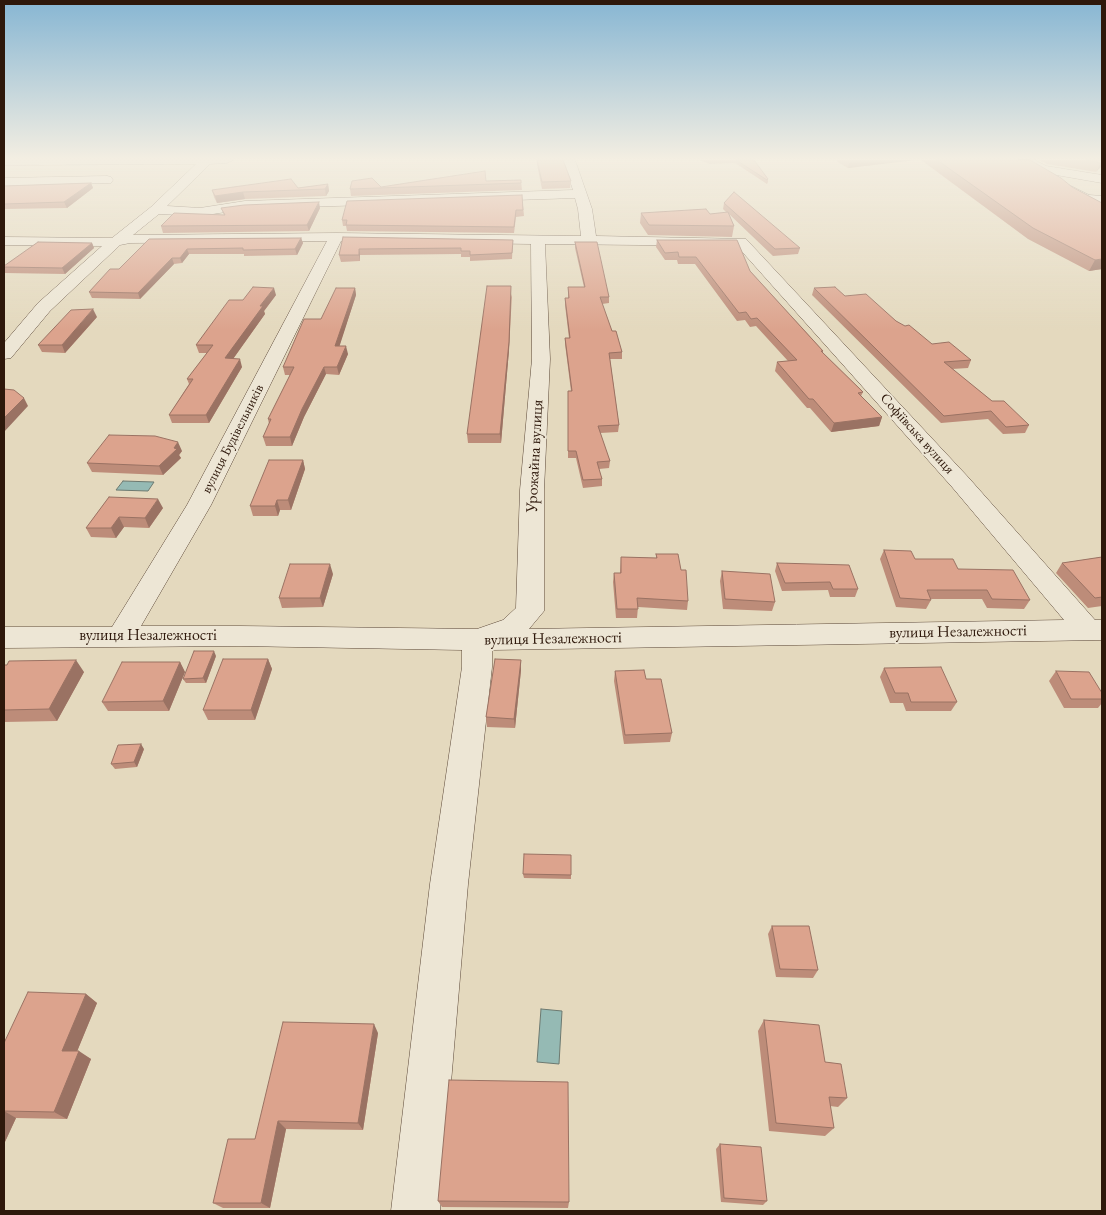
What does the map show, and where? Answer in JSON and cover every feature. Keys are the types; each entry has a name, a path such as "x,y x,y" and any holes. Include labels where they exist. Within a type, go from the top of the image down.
{"street":[{"path":"4,354 44,307 115,242 147,217"},
{"path":"4,241 115,242 130,239 336,237 589,240 586,217"},
{"name":"вулиця Будівельників","path":"121,636 199,505 336,237"},
{"name":"Урожайна вулиця","path":"477,640 514,626 530,611 532,490 541,359 538,239"},
{"name":"Софіївська вулиця","path":"589,240 603,242 741,242 1095,630"},
{"name":"вулиця Незалежності","path":"4,638 240,636 477,640 1095,630"},
{"path":"415,1211 449,884 477,667 477,640"}],"water":[{"path":"123,481 154,482 148,491 116,490"},
{"path":"541,1009 562,1011 559,1064 537,1062"}],"building":[{"path":"170,217 311,217 307,225 161,226"},
{"path":"343,217 515,217 514,227 346,225 347,220 342,220"},
{"path":"643,217 730,217 734,226 649,225"},
{"path":"739,217 763,217 800,248 775,249"},
{"path":"1017,217 1102,217 1102,259 1095,260 1033,228"},
{"path":"343,237 513,240 512,253 470,255 470,251 461,251 461,248 359,249 359,255 339,255"},
{"path":"301,238 295,249 187,249 180,258 172,258 138,293 89,292 110,269 119,269 149,239"},
{"path":"657,240 737,240 750,271 823,351 821,351 863,392 858,393 882,417 834,423 813,399 809,399 777,362 797,360 757,318 751,319 746,312 739,313 696,257 679,257 678,252 665,253"},
{"path":"38,242 92,243 62,268 4,267"},
{"path":"575,242 597,242 609,297 600,297 612,331 616,331 622,352 609,353 619,425 598,426 610,461 597,462 602,479 583,480 576,451 568,451 568,391 572,391 565,338 570,338 565,298 569,298 568,287 585,287"},
{"path":"487,286 511,286 509,342 500,434 467,434"},
{"path":"253,287 274,288 225,358 240,359 206,415 169,415 193,379 187,379 213,345 196,345 229,300 243,300"},
{"path":"835,287 845,296 866,294 896,321 905,326 909,325 932,344 949,342 971,360 944,362 992,401 1004,401 1029,425 1006,427 991,411 944,416 814,288"},
{"path":"336,288 355,288 335,346 346,346 337,367 324,367 290,437 263,437 271,419 268,419 294,367 283,367 304,319 321,319"},
{"path":"93,309 62,345 38,345 71,310"},
{"path":"4,389 14,390 24,398 4,418"},
{"path":"109,435 155,436 178,442 174,448 177,449 159,466 87,463"},
{"path":"269,460 303,460 288,500 277,500 275,506 250,506"},
{"path":"109,497 158,499 145,518 119,517 111,528 86,528"},
{"path":"884,550 911,551 915,559 953,559 958,569 1013,570 1030,600 992,599 987,590 927,590 931,600 900,598"},
{"path":"656,554 678,554 681,570 686,570 688,601 637,598 638,609 617,609 614,573 621,573 621,557 657,558"},
{"path":"1102,557 1102,597 1095,598 1062,563"},
{"path":"777,563 849,565 858,589 833,589 830,582 785,583"},
{"path":"290,564 330,564 320,598 279,598"},
{"path":"722,571 770,574 775,602 725,599"},
{"path":"194,651 214,651 203,678 183,679"},
{"path":"223,659 268,659 251,710 203,710"},
{"path":"495,659 521,660 514,719 486,717"},
{"path":"76,660 49,709 4,710 4,665 7,665 9,661"},
{"path":"122,662 180,662 163,701 102,702"},
{"path":"941,667 957,702 911,702 908,693 895,693 884,668"},
{"path":"644,670 646,679 661,679 672,733 625,735 615,671"},
{"path":"1056,671 1089,672 1102,693 1102,699 1071,699"},
{"path":"141,744 134,762 111,764 118,745"},
{"path":"524,854 571,855 571,875 523,874"},
{"path":"772,926 809,926 818,970 780,969"},
{"path":"28,992 86,994 62,1051 79,1051 54,1112 4,1111 4,1043"},
{"path":"764,1020 819,1025 825,1062 841,1064 847,1098 829,1097 834,1128 776,1123"},
{"path":"283,1022 374,1024 358,1123 278,1121 261,1203 213,1203 228,1139 255,1139"},
{"path":"449,1080 568,1082 569,1202 438,1201"},
{"path":"720,1144 761,1147 767,1201 724,1198"}]}
